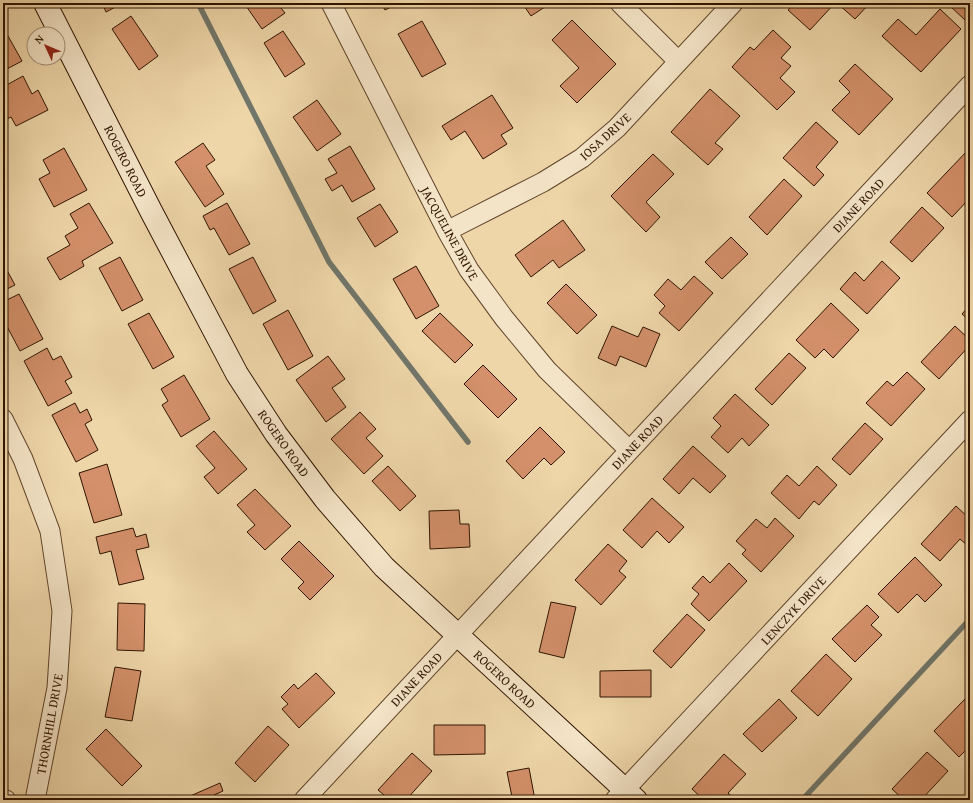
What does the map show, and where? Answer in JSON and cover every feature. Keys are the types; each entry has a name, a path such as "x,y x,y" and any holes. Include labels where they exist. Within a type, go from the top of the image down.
{"street":[{"name":"ROGERO ROAD","path":"45,3 151,211 237,374 276,434 325,499 384,567 457,635 625,797"},
{"name":"JACQUELINE DRIVE","path":"331,3 447,232 469,270 504,318 547,370 629,450"},
{"path":"620,3 678,61"},
{"name":"IOSA DRIVE","path":"447,232 543,182 582,158 617,128 733,3"},
{"name":"DIANE ROAD","path":"304,800 970,85"},
{"name":"THORNHILL DRIVE","path":"3,419 23,459 50,531 62,611 57,688 35,800"},
{"name":"LENCZYK DRIVE","path":"625,797 970,420"}],"building":[{"path":"102,3 123,3 106,12"},
{"path":"244,3 277,3 285,13 262,29"},
{"path":"381,3 399,3 385,10"},
{"path":"522,3 551,3 531,16"},
{"path":"795,3 835,3 810,30 788,10"},
{"path":"837,3 870,3 855,19"},
{"path":"947,3 970,3 970,20 967,22"},
{"path":"940,9 961,29 921,72 882,36 898,19 916,35"},
{"path":"131,16 158,56 139,70 112,29"},
{"path":"572,20 616,64 577,103 560,86 579,68 552,40"},
{"path":"422,21 446,64 422,77 398,34"},
{"path":"3,27 22,61 3,71"},
{"path":"773,30 791,47 781,58 791,66 780,78 795,92 777,110 732,67 750,47 754,50"},
{"path":"283,31 305,64 285,77 264,43"},
{"path":"855,64 893,99 859,135 832,110 850,92 839,81"},
{"path":"23,76 32,94 38,90 48,110 16,126 11,117 5,120 3,116 3,102 6,100 3,95 3,87"},
{"path":"710,89 740,116 715,143 723,149 708,165 671,132"},
{"path":"492,95 513,128 501,135 507,144 483,159 465,131 451,140 442,126"},
{"path":"317,100 341,134 317,151 293,117"},
{"path":"816,122 838,142 816,167 824,175 814,186 783,158"},
{"path":"203,143 215,160 206,166 224,194 205,207 175,162"},
{"path":"350,146 375,189 352,202 342,185 332,191 325,179 337,173 328,159"},
{"path":"64,148 87,190 54,207 39,179 50,173 43,160"},
{"path":"968,150 970,152 970,198 952,217 927,193"},
{"path":"653,154 674,174 646,202 660,217 646,232 611,196"},
{"path":"784,179 802,196 767,235 749,217"},
{"path":"89,203 113,243 82,261 84,266 60,280 47,258 70,245 65,236 78,228 70,214"},
{"path":"227,203 250,244 229,255 214,228 210,230 203,216"},
{"path":"380,204 398,232 375,247 357,218"},
{"path":"922,207 944,228 912,262 890,242"},
{"path":"563,220 585,250 559,268 553,260 531,277 515,255"},
{"path":"731,237 748,254 722,279 705,262"},
{"path":"120,257 143,300 122,311 99,268"},
{"path":"253,257 276,301 253,314 229,269"},
{"path":"882,261 900,278 867,314 840,289 855,272 864,281"},
{"path":"3,263 15,285 3,291"},
{"path":"416,266 439,306 416,319 393,279"},
{"path":"694,276 713,293 679,331 659,313 665,306 654,295 668,279 681,290"},
{"path":"566,284 597,315 577,334 547,303"},
{"path":"19,294 43,339 20,351 3,319 3,302"},
{"path":"831,303 859,330 833,358 824,349 815,358 796,340"},
{"path":"970,305 970,321 962,314"},
{"path":"288,310 313,356 288,370 263,324"},
{"path":"149,313 174,357 153,369 128,324"},
{"path":"440,313 473,345 455,363 422,331"},
{"path":"612,326 638,337 643,327 660,334 646,367 620,356 616,366 598,358"},
{"path":"955,326 970,340 970,345 939,379 921,362"},
{"path":"47,348 53,360 61,356 72,377 65,381 72,393 48,406 24,361"},
{"path":"789,353 806,368 772,405 755,389"},
{"path":"328,356 345,379 332,388 346,407 326,422 296,380"},
{"path":"483,365 517,399 498,418 464,384"},
{"path":"907,372 925,389 891,426 866,403 887,381 893,386"},
{"path":"184,375 210,419 181,437 162,405 168,401 161,389"},
{"path":"735,394 769,425 749,446 742,438 728,453 711,437 721,426 713,418"},
{"path":"75,403 80,413 87,409 92,420 85,424 98,450 76,462 52,415"},
{"path":"360,412 376,429 366,438 383,456 364,474 331,439"},
{"path":"865,423 883,439 850,475 832,459"},
{"path":"540,427 565,452 551,465 544,458 523,479 506,461"},
{"path":"214,431 247,469 218,494 204,477 215,468 196,446"},
{"path":"693,446 726,476 710,493 693,478 679,494 663,479"},
{"path":"107,464 122,515 94,523 79,473"},
{"path":"388,466 416,496 400,511 372,481"},
{"path":"817,466 837,485 819,505 814,501 799,519 771,493 787,475 799,486"},
{"path":"255,489 291,526 265,550 247,532 255,525 237,505"},
{"path":"652,498 684,527 669,543 657,531 642,548 623,530"},
{"path":"956,506 970,519 970,528 968,530 970,532 970,541 967,545 960,539 940,561 921,544"},
{"path":"459,510 460,524 469,524 470,547 430,549 429,511"},
{"path":"775,518 794,536 761,572 742,554 746,550 736,541 756,519 767,528"},
{"path":"133,528 136,537 146,534 149,547 136,550 144,579 119,585 111,551 100,554 96,537"},
{"path":"299,541 334,576 310,600 298,588 304,582 281,559"},
{"path":"608,544 627,561 619,571 626,577 601,605 575,580"},
{"path":"915,557 942,585 925,602 917,594 898,613 878,594"},
{"path":"729,563 747,581 709,621 691,604 699,594 692,588 703,576 710,583"},
{"path":"551,602 576,607 564,658 539,652"},
{"path":"118,603 145,604 144,651 117,650"},
{"path":"867,605 879,617 871,625 882,635 855,662 832,639"},
{"path":"687,614 705,630 671,668 653,651"},
{"path":"826,654 852,679 818,716 791,691"},
{"path":"115,667 141,671 132,721 105,717"},
{"path":"651,670 651,697 600,697 600,671"},
{"path":"316,673 335,693 299,728 282,709 288,704 281,697 294,684 298,689"},
{"path":"779,699 797,718 762,752 743,734"},
{"path":"965,699 970,704 970,746 959,757 934,731"},
{"path":"434,725 485,725 485,754 434,755"},
{"path":"268,726 289,745 255,782 235,763"},
{"path":"106,729 142,766 122,786 86,749"},
{"path":"927,752 948,771 921,800 904,800 892,789"},
{"path":"412,753 432,771 406,800 390,800 378,790"},
{"path":"724,754 746,774 728,793 736,800 704,800 692,789"},
{"path":"529,768 535,800 503,800 512,797 507,772"},
{"path":"220,783 223,791 214,795 216,800 181,800"}],"waterway":[{"path":"198,3 329,262 468,442"},
{"path":"802,800 970,619"}]}
